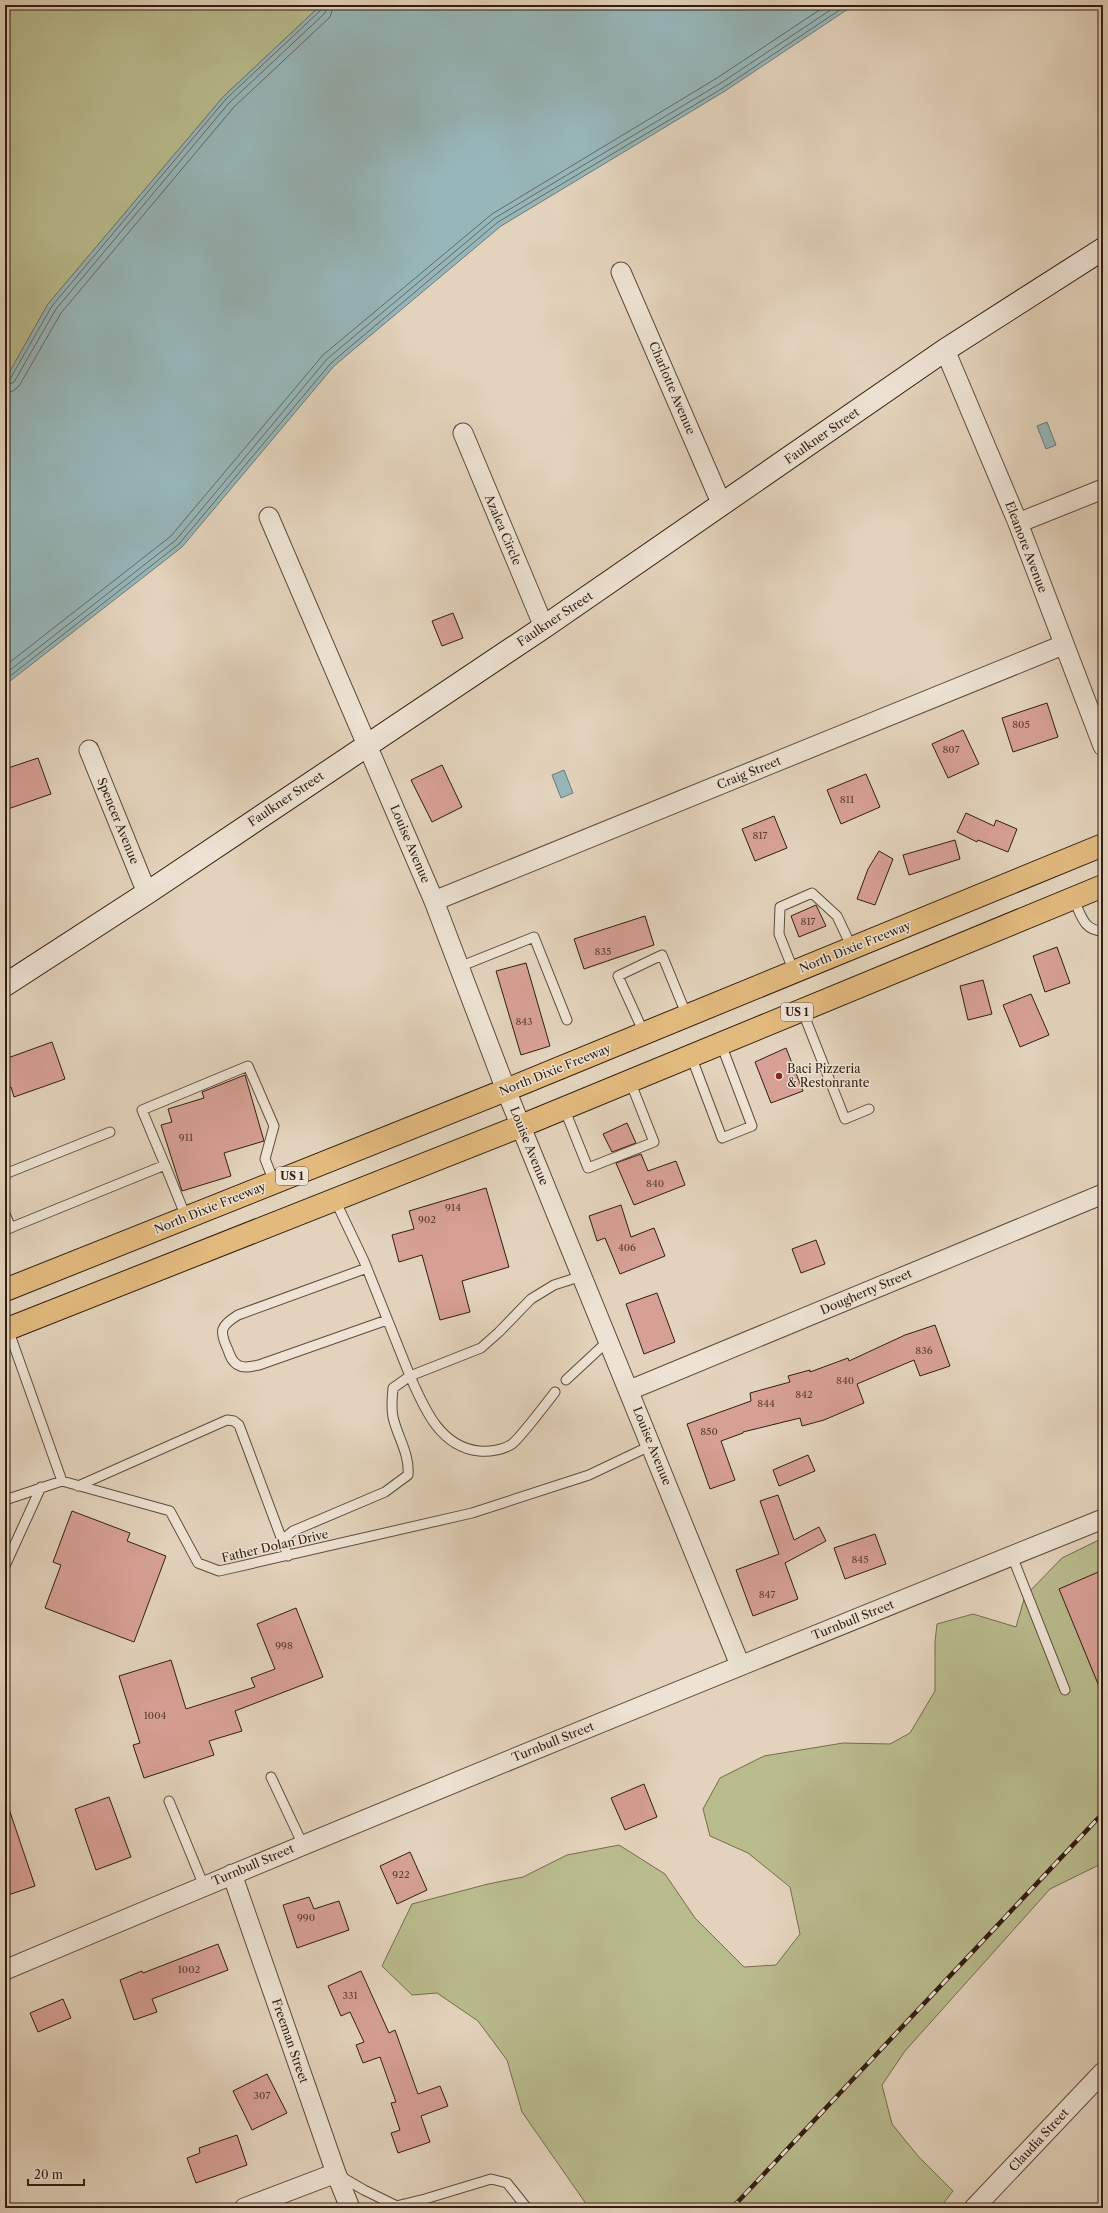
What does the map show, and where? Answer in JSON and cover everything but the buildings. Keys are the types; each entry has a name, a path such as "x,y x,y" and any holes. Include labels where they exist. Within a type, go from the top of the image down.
{"main road":[{"name":"North Dixie Freeway","path":"5,1290 506,1090 1103,845"},
{"name":"US 1","path":"6,1327 335,1200 521,1126 1103,886"}],"street":[{"name":"Faulkner Street","path":"5,985 544,627 945,350 1103,249"},
{"name":"Charlotte Avenue","path":"622,272 722,505"},
{"name":"Eleanore Avenue","path":"945,350 1018,523 1063,645 1103,746"},
{"name":"Azalea Circle","path":"463,433 544,627"},
{"path":"1018,523 1103,489"},
{"name":"Louise Avenue","path":"269,517 368,744 434,901 506,1090 630,1390 740,1665"},
{"name":"Craig Street","path":"434,901 1063,645"},
{"name":"Spencer Avenue","path":"89,750 147,892"},
{"name":"Dougherty Street","path":"630,1390 1103,1194"},
{"name":"Turnbull Street","path":"5,1970 232,1874 740,1665 1103,1519"},
{"name":"Freeman Street","path":"232,1874 336,2173 350,2208"},
{"name":"Claudia Street","path":"974,2208 1103,2072"},
{"path":"244,2208 336,2173"}],"lane":[{"path":"794,972 780,934 780,907 812,893 837,916 852,948"},
{"path":"1073,898 1090,929 1103,932"},
{"path":"459,967 534,937 567,1020"},
{"path":"644,1034 618,976 662,955 687,1016"},
{"path":"802,1010 845,1119 869,1109"},
{"path":"691,1056 722,1138 752,1126 721,1044"},
{"path":"186,1217 142,1110 248,1066 274,1126 265,1159 274,1182"},
{"path":"564,1108 588,1168 654,1142 630,1081"},
{"path":"5,1174 110,1132"},
{"path":"5,1214 8,1229 165,1165"},
{"path":"335,1200 367,1268 410,1376 423,1404 443,1435 456,1444 471,1450 488,1452 512,1444 555,1392"},
{"path":"367,1268 238,1315 227,1322 222,1330 223,1339 232,1360 239,1366 247,1367 259,1365 387,1320"},
{"path":"282,1540 293,1531 385,1492 408,1474 409,1464 392,1415 393,1388 410,1376 481,1348 531,1299 554,1285 582,1276"},
{"path":"5,1500 62,1481 6,1327"},
{"path":"566,1380 609,1340"},
{"path":"78,1486 227,1420 234,1421 239,1425 288,1556"},
{"name":"Father Dolan Drive","path":"62,1481 170,1511 198,1563 219,1572 472,1513 589,1475 652,1445"},
{"path":"5,1566 42,1487"},
{"path":"1012,1556 1065,1690"},
{"path":"271,1777 302,1845"},
{"path":"169,1801 204,1886"},
{"path":"336,2173 364,2190 398,2207 491,2179 507,2183 527,2208"}],"green space":[{"path":"5,5 321,5 223,97 48,304 5,380"},
{"path":"1103,1538 1103,1863 1050,1889 905,2051 882,2085 892,2124 918,2156 953,2191 940,2208 589,2208 522,2112 507,2060 478,2021 437,1993 412,1995 382,1966 412,1904 488,1884 523,1877 567,1855 619,1845 665,1874 695,1918 744,1967 776,1965 800,1934 790,1887 748,1853 710,1836 703,1809 720,1778 764,1756 843,1743 890,1744 910,1733 935,1691 935,1642 937,1624 973,1614 1016,1627 1025,1596 1062,1558"}],"water":[{"path":"321,5 854,5 725,91 501,226 334,366 182,547 5,685 5,380 48,304 223,97"},
{"path":"1047,422 1056,445 1046,449 1037,426"},
{"path":"564,770 573,793 561,798 552,775"}],"railway":[{"path":"732,2208 1103,1813"}],"place":[{"name":"Baci Pizzeria & Restonrante","path":"779,1076"}]}
